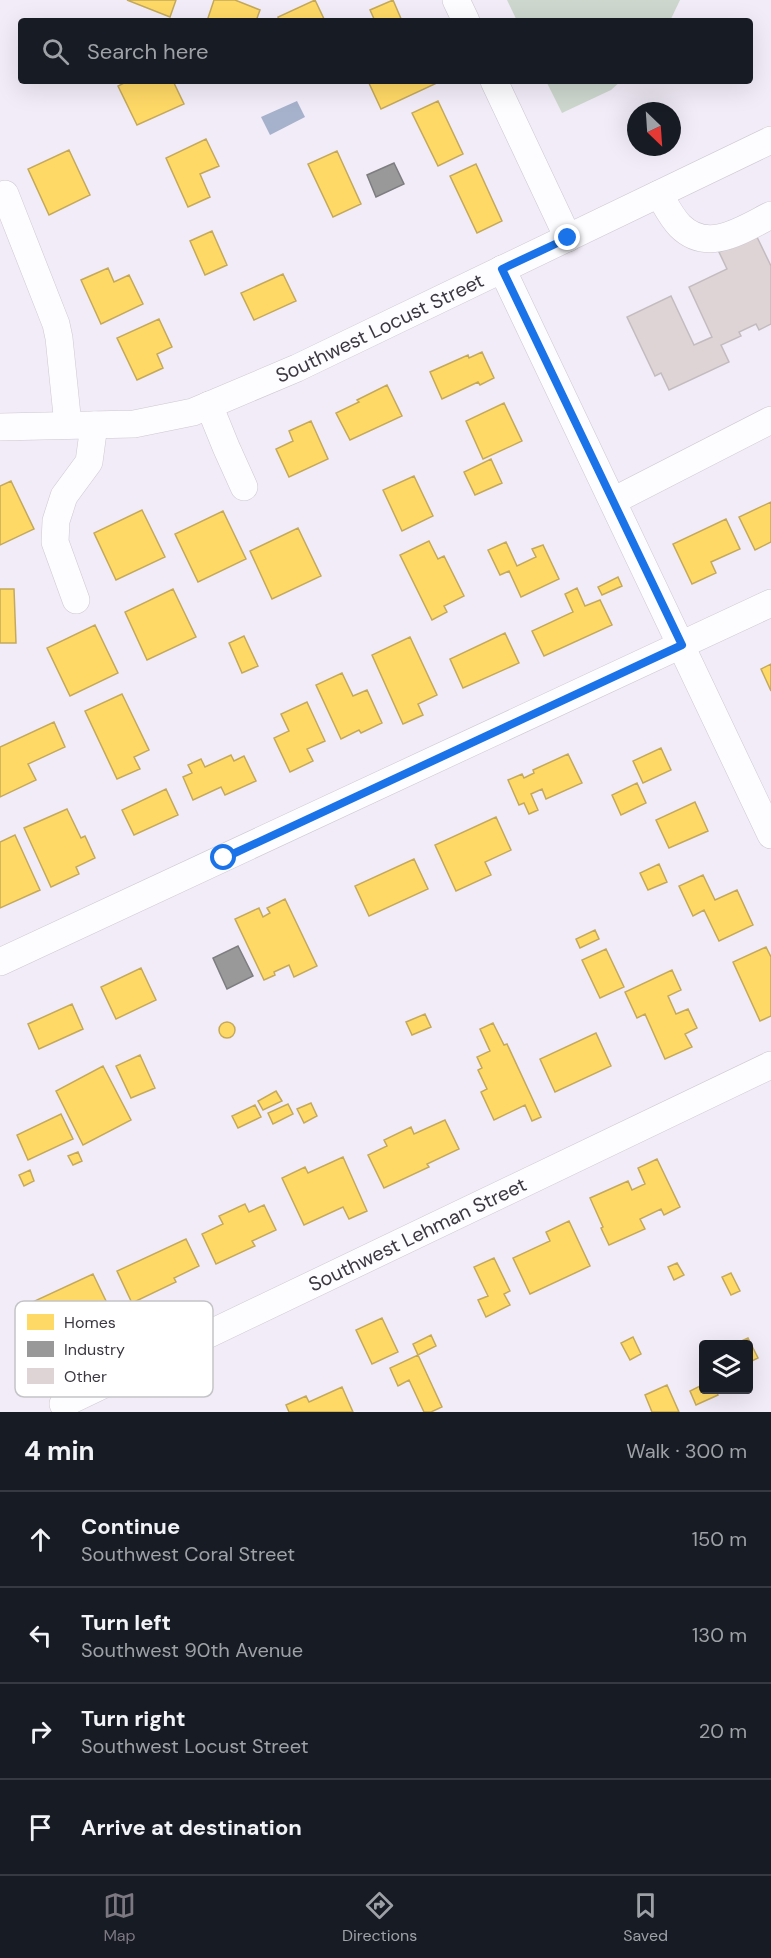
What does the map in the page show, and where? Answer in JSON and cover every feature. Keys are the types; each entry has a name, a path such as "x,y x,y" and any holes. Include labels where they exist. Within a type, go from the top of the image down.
{"street":[{"path":"456,0 465,18"},
{"path":"495,84 568,238"},
{"name":"Southwest Locust Street","path":"0,427 134,424 193,412 297,368 658,194 768,150"},
{"path":"5,194 56,324 68,425"},
{"path":"658,194 678,225 688,233 700,238 716,240 771,215"},
{"path":"502,269 771,835"},
{"path":"209,405 244,487"},
{"path":"613,501 771,420"},
{"path":"76,600 55,542 56,521 64,496 89,462 94,425"},
{"path":"0,962 771,603"},
{"name":"Southwest Lehman Street","path":"213,1332 771,1065"},
{"name":"Southwest Lehman Street","path":"63,1404 78,1397"}],"shaded area":[{"path":"507,0 680,0 671,18 516,18"},
{"path":"548,84 618,84 611,90 562,113"}],"water":[{"path":"297,101 305,117 270,135 261,117"}],"building: Homes":[{"path":"127,0 176,0 170,17"},
{"path":"214,0 235,0 260,10 257,18 208,18"},
{"path":"315,0 324,18 278,18"},
{"path":"393,0 401,18 374,18 370,10"},
{"path":"122,84 174,84 184,104 137,125 118,86"},
{"path":"369,84 435,84 381,109"},
{"path":"438,101 463,154 438,166 412,113"},
{"path":"206,139 219,166 200,174 210,197 188,207 166,158"},
{"path":"69,150 90,195 49,215 28,169"},
{"path":"337,151 361,204 333,217 308,164"},
{"path":"476,164 502,221 477,233 450,176"},
{"path":"212,231 227,265 205,275 190,241"},
{"path":"108,268 114,282 129,275 143,304 101,324 81,280"},
{"path":"283,274 296,301 254,320 241,293"},
{"path":"159,319 172,347 157,354 163,368 137,380 117,338"},
{"path":"482,352 494,378 480,385 478,382 442,399 430,372 468,355 469,358"},
{"path":"387,385 402,416 350,440 336,413"},
{"path":"504,403 522,441 483,459 466,421"},
{"path":"311,421 328,459 289,477 276,449 293,441 289,431"},
{"path":"491,459 502,483 475,495 464,472"},
{"path":"414,476 433,516 402,531 383,490"},
{"path":"11,481 34,529 0,545 0,486"},
{"path":"771,502 771,542 755,550 739,517"},
{"path":"142,510 165,557 116,580 94,533"},
{"path":"223,511 246,559 198,582 175,534"},
{"path":"726,519 740,549 711,562 716,573 692,584 673,544"},
{"path":"298,528 321,576 272,599 250,551"},
{"path":"429,541 438,559 444,556 464,596 444,606 447,612 432,620 400,555"},
{"path":"506,542 517,566 536,557 532,549 543,545 559,579 521,597 509,571 500,575 488,550"},
{"path":"618,577 622,586 602,595 598,587"},
{"path":"577,588 585,606 600,600 612,625 544,656 532,631 573,612 565,594"},
{"path":"0,589 14,589 16,643 0,643"},
{"path":"173,589 196,637 147,660 125,612"},
{"path":"95,625 118,673 70,696 47,648"},
{"path":"505,633 519,663 463,688 450,659"},
{"path":"244,636 258,666 242,673 229,643"},
{"path":"410,637 437,695 418,704 423,715 403,724 372,655"},
{"path":"771,664 771,691 761,669"},
{"path":"342,673 353,696 367,690 382,723 361,733 359,730 341,739 316,685"},
{"path":"122,694 149,750 134,757 140,769 117,779 85,711"},
{"path":"307,702 325,741 307,749 313,761 290,772 274,738 289,731 281,714"},
{"path":"54,722 65,747 28,764 36,780 0,797 0,747"},
{"path":"661,748 671,770 643,783 633,761"},
{"path":"568,754 582,783 546,799 542,789 531,794 538,810 529,814 524,803 519,805 508,780 522,774 524,778 534,773 533,770"},
{"path":"231,755 234,761 244,756 256,781 225,795 221,787 193,800 183,777 192,773 188,765 201,759 205,767"},
{"path":"637,783 646,803 621,815 612,795"},
{"path":"166,789 178,815 134,835 122,810"},
{"path":"695,802 708,831 669,848 656,820"},
{"path":"67,809 81,838 85,836 95,858 76,867 79,874 51,887 24,828"},
{"path":"496,817 511,850 485,862 491,875 456,891 435,845"},
{"path":"15,835 40,890 0,908 0,842"},
{"path":"414,859 428,889 369,916 355,886"},
{"path":"659,864 667,882 648,890 640,873"},
{"path":"703,875 715,900 737,890 753,925 719,941 704,910 693,916 679,886"},
{"path":"285,899 317,966 294,977 289,965 264,980 235,919 259,908 263,917 270,913 267,908"},
{"path":"595,930 599,939 580,948 576,939"},
{"path":"766,947 771,957 771,1016 760,1021 733,962"},
{"path":"606,949 624,987 600,998 582,960"},
{"path":"141,968 156,1000 116,1019 101,987"},
{"path":"672,970 681,990 668,996 676,1014 688,1009 697,1028 685,1034 692,1047 665,1059 645,1014 637,1018 625,992"},
{"path":"72,1004 83,1029 39,1049 28,1024"},
{"path":"425,1014 431,1027 412,1035 406,1022"},
{"path":"227,1022 233,1024 235,1030 233,1036 227,1038 221,1036 219,1030 221,1024"},
{"path":"493,1023 504,1045 507,1044 541,1117 532,1121 525,1105 494,1120 481,1092 487,1089 478,1070 482,1068 477,1057 490,1051 480,1029"},
{"path":"596,1033 611,1066 555,1092 540,1059"},
{"path":"140,1055 155,1088 131,1098 116,1066"},
{"path":"103,1066 131,1120 83,1145 56,1091"},
{"path":"276,1091 282,1101 263,1110 258,1101"},
{"path":"311,1103 317,1116 304,1123 297,1109"},
{"path":"288,1104 293,1114 273,1124 268,1113"},
{"path":"255,1105 261,1117 238,1128 232,1116"},
{"path":"61,1114 73,1139 28,1160 17,1135"},
{"path":"445,1120 459,1149 427,1164 429,1167 384,1188 368,1155 387,1146 384,1140 411,1127 414,1134"},
{"path":"78,1152 82,1161 73,1165 68,1156"},
{"path":"343,1157 367,1211 349,1219 343,1207 304,1225 282,1178 305,1167 308,1173"},
{"path":"657,1159 680,1207 664,1215 661,1209 640,1219 645,1229 609,1245 590,1198 628,1181 632,1190 645,1184 638,1168"},
{"path":"30,1170 34,1181 24,1186 19,1175"},
{"path":"245,1204 249,1212 264,1205 276,1230 252,1241 255,1246 216,1264 202,1234 223,1224 219,1216"},
{"path":"569,1221 590,1266 530,1294 513,1258 550,1241 546,1232"},
{"path":"186,1239 199,1266 174,1278 176,1282 136,1301 131,1301 117,1271"},
{"path":"494,1258 510,1291 504,1294 510,1305 486,1317 478,1300 488,1296 474,1267"},
{"path":"677,1263 684,1275 674,1280 668,1267"},
{"path":"731,1273 740,1291 731,1295 722,1277"},
{"path":"93,1274 106,1301 35,1301"},
{"path":"382,1318 398,1352 372,1364 356,1330"},
{"path":"431,1335 436,1346 418,1355 413,1344"},
{"path":"633,1337 641,1354 630,1360 621,1343"},
{"path":"753,1348 758,1358 753,1360"},
{"path":"418,1355 442,1407 431,1412 424,1412 409,1380 398,1386 390,1368"},
{"path":"667,1385 679,1412 652,1412 645,1395"},
{"path":"699,1386 699,1394 718,1395 696,1405 690,1391"},
{"path":"342,1387 353,1412 289,1412 286,1405 306,1396 309,1402"}],"building: Industry":[{"path":"394,163 404,184 376,197 367,175"},
{"path":"238,946 253,976 227,989 213,958"}],"building: Other":[{"path":"756,235 771,266 771,324 759,330 756,324 739,332 741,336 721,345 729,362 669,390 661,373 655,376 627,317 671,296 694,345 712,337 689,287 727,269 719,252"}],"route":[{"path":"224,858 682,645 502,269 568,238"}]}
